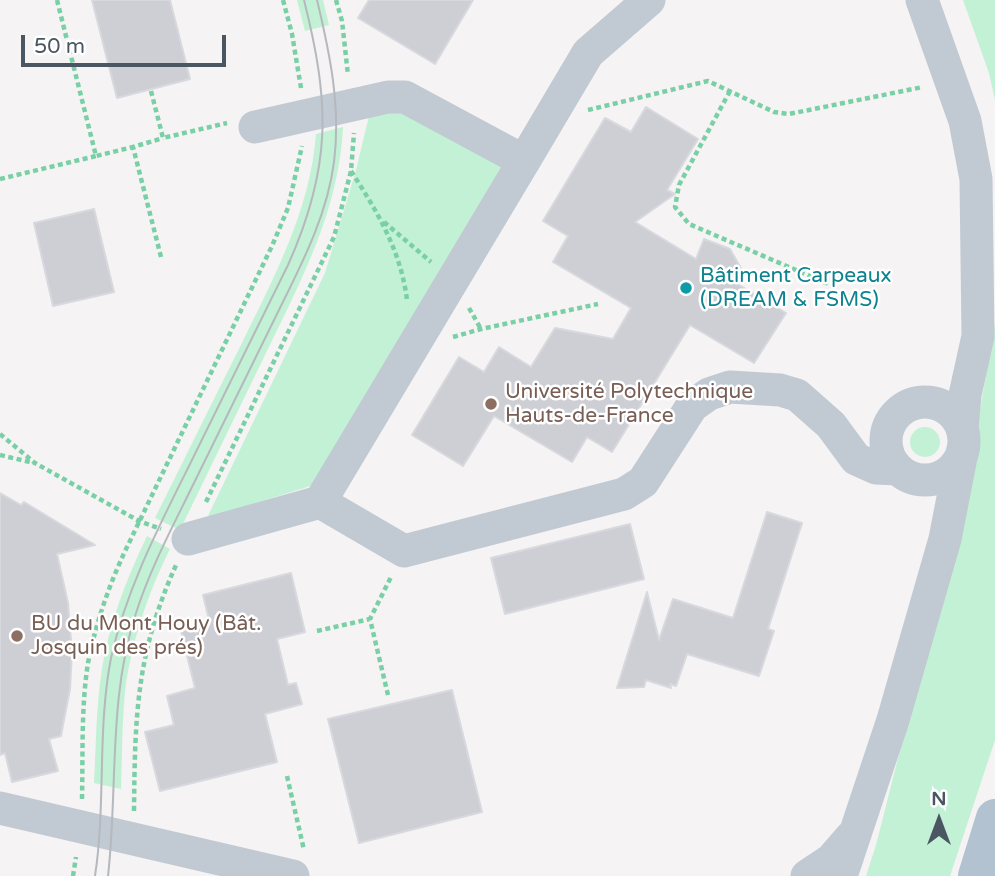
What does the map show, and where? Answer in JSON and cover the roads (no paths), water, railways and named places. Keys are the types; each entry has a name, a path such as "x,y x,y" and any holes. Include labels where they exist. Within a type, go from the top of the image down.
{"main road":[{"path":"977,876 995,818"}],"street":[{"path":"188,539 320,502 589,53 649,0"},
{"path":"841,876 893,720 945,540 962,443 965,395 977,345 979,314 976,179 970,139 922,0"},
{"path":"242,124 303,116 388,97 405,97 524,161"},
{"path":"936,570 934,537 929,517 887,450 887,433 894,418 914,404 951,370 970,339 979,314"},
{"path":"320,502 404,551 624,494 643,482 685,415 699,399 722,388 745,387 780,390 804,399 837,431 852,454 861,462 924,480 935,479 951,471 962,443 957,419 946,408 930,403 914,404"},
{"path":"0,808 134,839 299,865"},
{"path":"807,876 831,860 855,833"}],"tram line":[{"path":"95,876 107,685 111,658 125,608 155,536 288,265 313,197 322,134 322,103 319,71 304,0"},
{"path":"108,876 117,710 127,645 136,613 162,549 303,260 319,222 330,182 336,141 335,101 330,60 317,0"}],"place":[{"name":"Bâtiment Carpeaux (DREAM & FSMS)","path":"686,288"},
{"name":"Université Polytechnique Hauts-de-France","path":"491,404"},
{"name":"BU du Mont Houy (Bât. Josquin des prés)","path":"17,636"}]}
